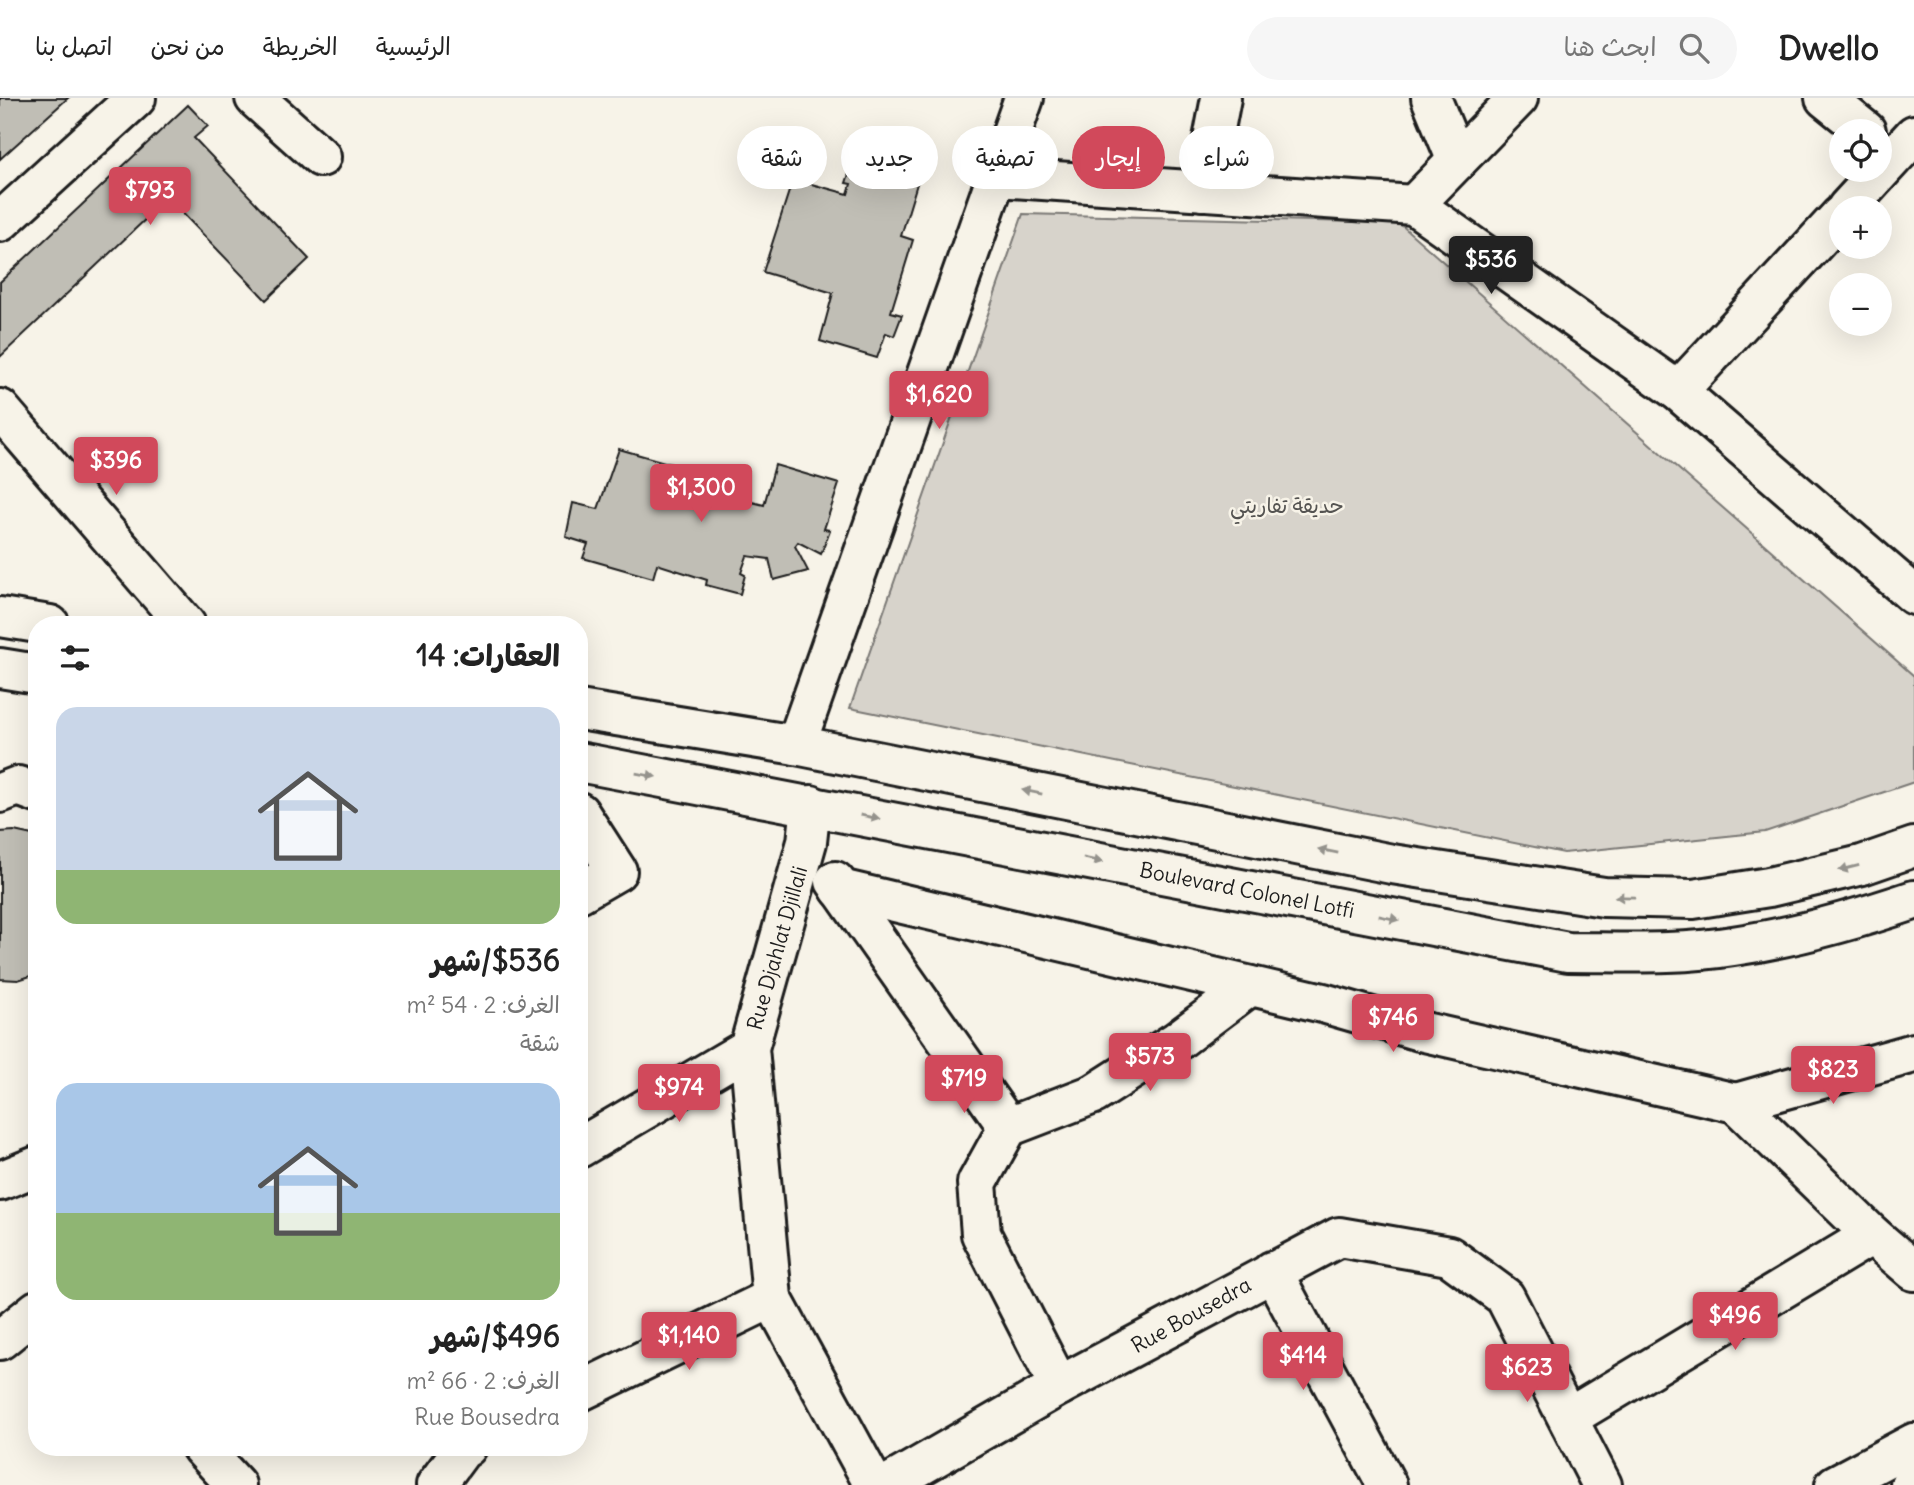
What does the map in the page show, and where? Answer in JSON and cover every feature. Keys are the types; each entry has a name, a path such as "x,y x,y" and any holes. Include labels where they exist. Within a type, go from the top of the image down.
{"street":[{"path":"0,222 136,98"},
{"path":"255,98 321,157"},
{"path":"1014,126 1024,98"},
{"path":"1203,191 1221,98"},
{"path":"1431,98 1457,161"},
{"path":"1415,205 1518,98"},
{"path":"1825,98 1851,119"},
{"path":"1858,196 1901,151"},
{"path":"1058,181 1415,205 1678,391 1914,595"},
{"path":"796,745 993,189"},
{"path":"1678,391 1829,228"},
{"path":"0,409 178,616"},
{"path":"0,617 28,621"},
{"path":"0,668 28,673"},
{"path":"588,711 796,745 1392,863 1604,897 1693,899 1769,887 1862,864 1914,847"},
{"name":"Boulevard Colonel Lotfi","path":"588,764 1568,952 1660,953 1732,946 1842,925 1914,901"},
{"path":"0,793 18,786 28,790"},
{"name":"Rue Djahlat Djillali","path":"811,805 807,842 749,1048 772,1298 874,1485"},
{"path":"588,826 617,871 588,888"},
{"path":"807,842 1008,1127"},
{"path":"840,889 1324,1003 1420,1031 1736,1103 1914,1053"},
{"path":"1059,1387 981,1234 977,1183 1008,1127 1094,1094 1177,1041 1250,986"},
{"path":"588,1143 749,1048"},
{"path":"1736,1103 1872,1235 1914,1271"},
{"path":"0,1181 28,1170"},
{"path":"1602,1485 1568,1418 1872,1235"},
{"name":"Rue Bousedra","path":"887,1485 1059,1387 1339,1237 1449,1256 1506,1297 1568,1418"},
{"path":"1272,1271 1387,1485"},
{"path":"588,1388 772,1298"},
{"path":"0,1340 28,1317"},
{"path":"1835,1485 1914,1443"},
{"path":"209,1456 236,1485"},
{"path":"436,1485 457,1456"},
{"path":"1910,1485 1914,1476"}],"green space":[{"name":"حديقة تفاريتي","path":"1023,214 1399,223 1914,676 1914,782 1765,832 1564,853 850,708"}],"building":[{"path":"0,98 68,98 0,159"},
{"path":"188,105 208,126 194,138 309,259 266,300 168,198 0,357 0,282"},
{"path":"827,188 848,194 850,189 915,189 901,236 913,240 891,312 902,315 894,336 886,333 877,358 820,341 833,293 763,272 790,189"},
{"path":"619,449 682,467 677,483 764,505 775,465 839,484 824,529 830,530 821,554 798,542 795,546 808,571 774,580 769,559 747,556 741,573 745,575 740,594 706,585 707,580 657,564 653,578 583,558 588,544 566,537 573,503 598,509"},
{"path":"0,832 28,834 28,977 18,980 0,979"}]}
